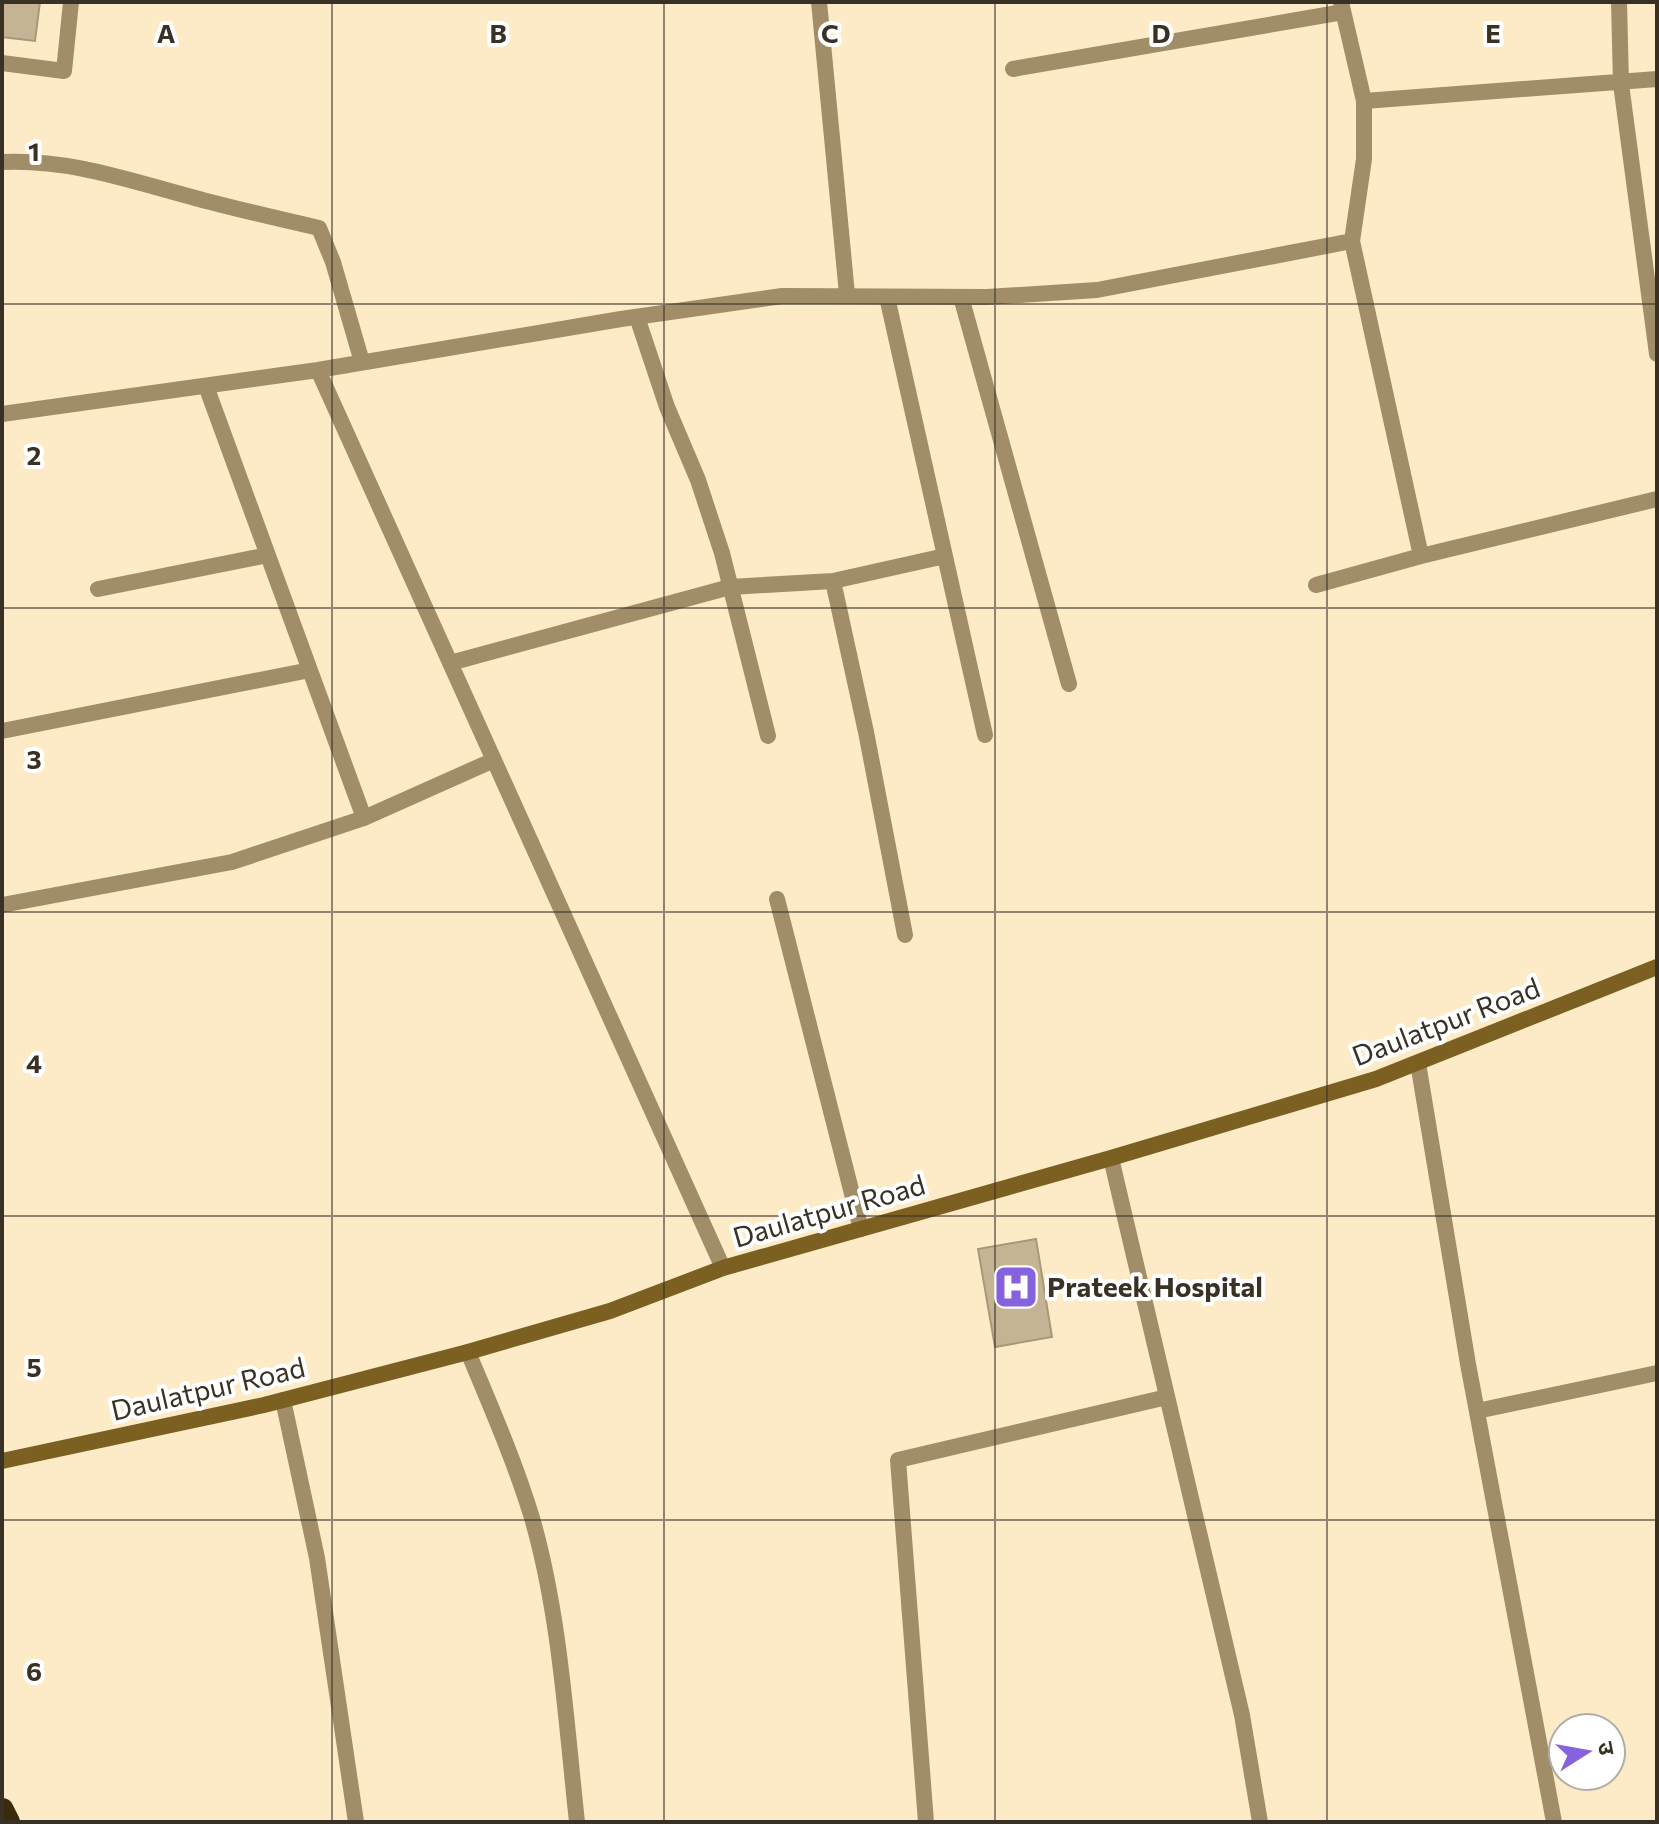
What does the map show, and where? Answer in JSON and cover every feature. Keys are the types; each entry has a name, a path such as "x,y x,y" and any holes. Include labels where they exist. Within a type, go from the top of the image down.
{"highway":[{"path":"2,1810 8,1822"}],"street":[{"path":"2,63 64,71 71,2"},
{"path":"819,2 847,294"},
{"path":"1619,2 1621,84 1657,354"},
{"path":"1013,69 1342,7 1364,101 1364,159 1352,241 1421,556"},
{"path":"1364,101 1657,79"},
{"path":"2,162 73,165 319,228 333,262 362,362"},
{"path":"2,414 318,370 782,296 961,297 1097,290 1352,241"},
{"path":"887,297 985,735"},
{"path":"961,297 1069,684"},
{"path":"637,317 722,553 768,736"},
{"path":"318,370 723,1268"},
{"path":"206,386 364,818"},
{"path":"1316,585 1421,556 1657,499"},
{"path":"98,589 268,555"},
{"path":"450,663 730,587 833,581 945,556"},
{"path":"833,581 905,935"},
{"path":"2,731 310,670"},
{"path":"2,905 232,862 364,818 494,760"},
{"path":"777,899 861,1229"},
{"name":"Daulatpur Road","path":"2,1461 283,1400 610,1311 723,1268 1376,1079 1657,967"},
{"path":"1418,1063 1477,1411 1554,1822"},
{"path":"1111,1158 1242,1715 1260,1822"},
{"path":"468,1352 508,1449 532,1520 556,1634 577,1822"},
{"path":"1477,1411 1657,1373"},
{"path":"926,1822 898,1460 1167,1397"},
{"path":"283,1400 317,1558 356,1822"}],"building":[{"path":"2,2 40,2 35,41 2,37"},
{"path":"1036,1239 1052,1337 995,1347 978,1249"}],"place":[{"name":"Prateek Hospital","path":"1016,1287"}]}
